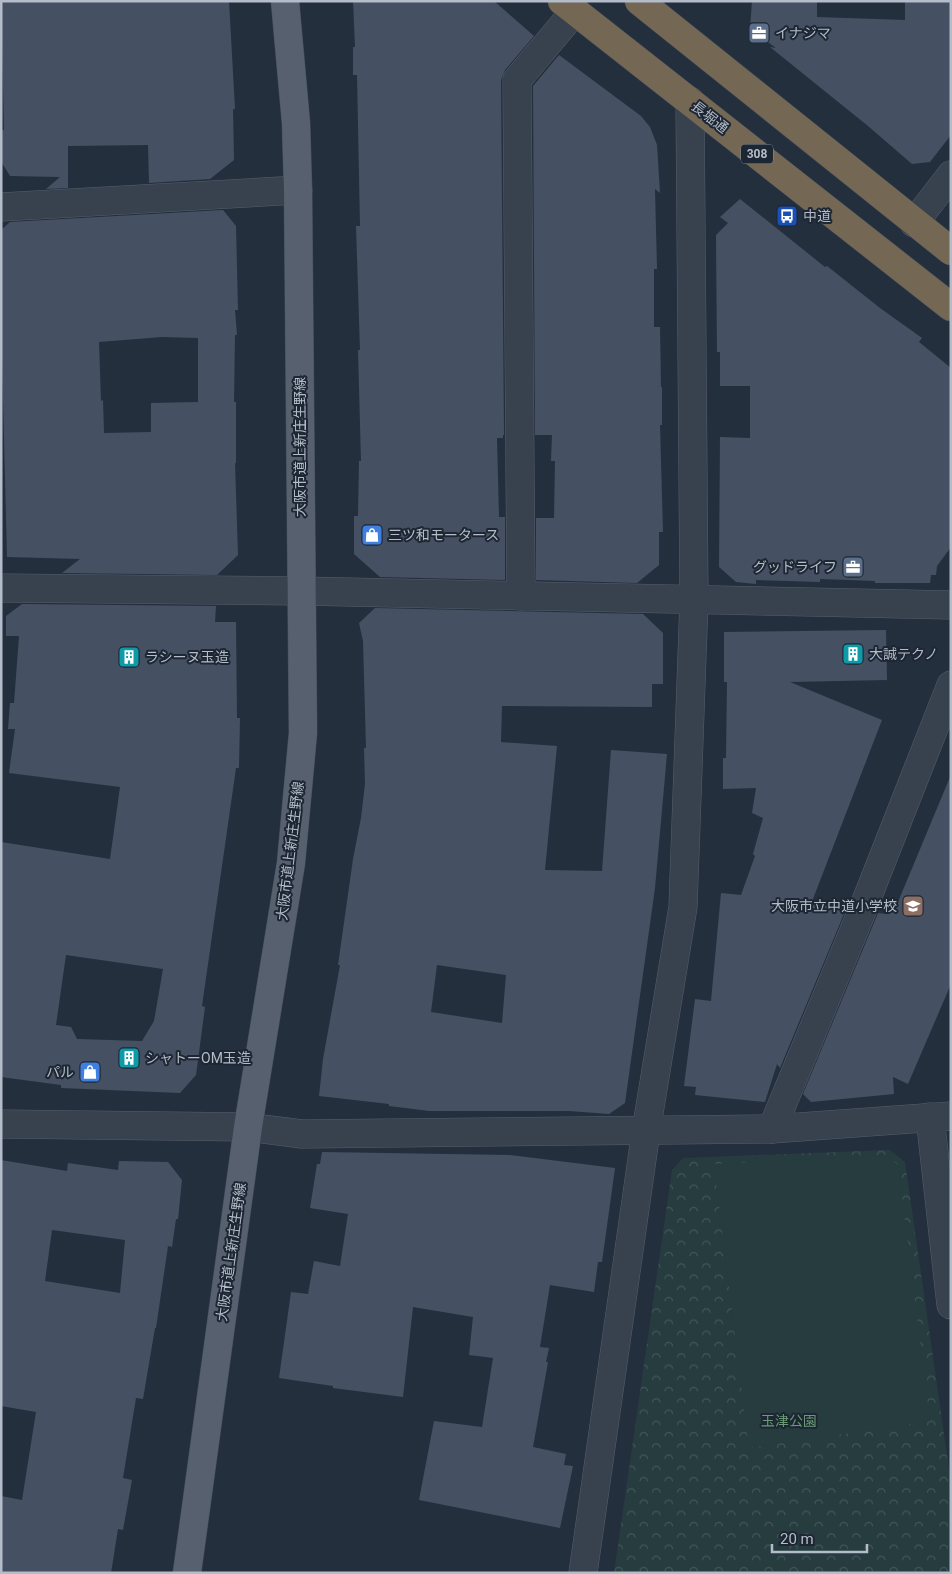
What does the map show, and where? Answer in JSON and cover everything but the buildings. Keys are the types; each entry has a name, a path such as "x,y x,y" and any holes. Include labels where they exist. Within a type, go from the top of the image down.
{"highway":[{"path":"639,1 951,251"},
{"name":"長堀通","path":"568,5 951,307"}],"main road":[{"name":"大阪市道上新庄生野線","path":"188,1573 248,1127 291,863 303,733 298,190 296,123 285,1"},
{"name":"大阪市道上新庄生野線","path":"296,123 300,1"}],"street":[{"path":"521,596 517,80 568,5"},
{"path":"583,1573 646,1131 683,907 694,600 690,101"},
{"path":"914,223 951,176"},
{"path":"1,207 298,190"},
{"path":"1,588 301,591 951,605"},
{"path":"772,1129 862,911 951,685"},
{"path":"1,1124 248,1127 302,1134 772,1129 940,1117 951,1305"}],"green space":[{"name":"玉津公園","path":"890,1150 905,1162 951,1483 951,1573 614,1573 672,1170 683,1158"},
{"path":"886,1155 898,1165 930,1421 749,1448 714,1164"}],"place":[{"name":"イナジマ","path":"759,33"},
{"name":"中道","path":"787,216"},
{"name":"三ツ和モータース","path":"372,535"},
{"name":"グッドライフ","path":"853,567"},
{"name":"大誠テクノ","path":"853,654"},
{"name":"ラシーヌ玉造","path":"129,657"},
{"name":"大阪市立中道小学校","path":"913,906"},
{"name":"シャトーOM玉造","path":"129,1058"},
{"name":"パル","path":"90,1072"}]}
